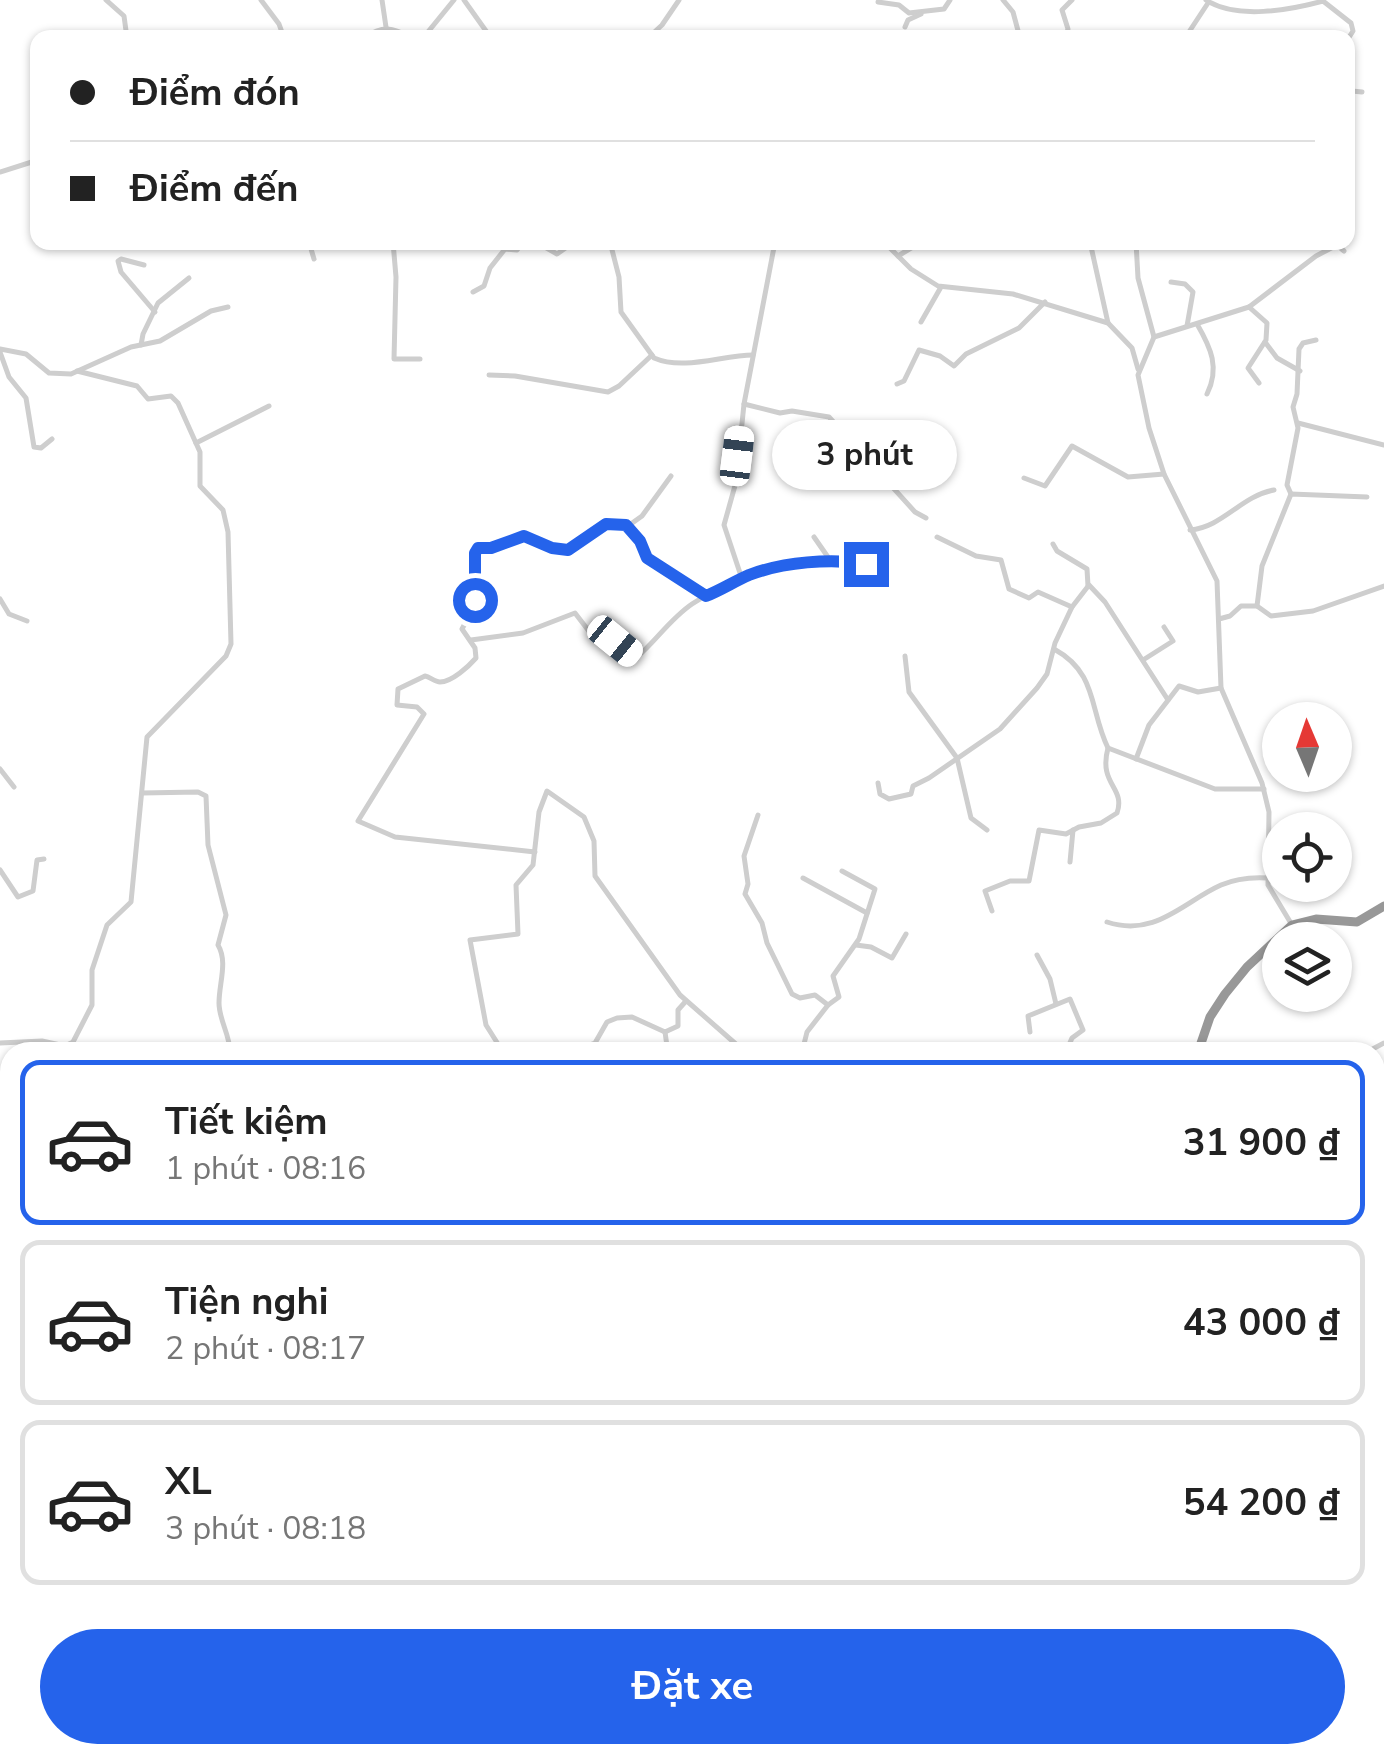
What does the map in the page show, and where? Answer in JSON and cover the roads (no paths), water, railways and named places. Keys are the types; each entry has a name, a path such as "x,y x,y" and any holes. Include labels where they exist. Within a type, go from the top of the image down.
{"highway":[{"path":"1304,922 1357,922 1384,906"},
{"path":"1202,1042 1224,994 1262,953"}],"street":[{"path":"106,0 124,16 126,30"},
{"path":"260,0 281,30"},
{"path":"382,0 386,27"},
{"path":"430,30 454,0"},
{"path":"464,0 486,30"},
{"path":"657,30 679,0"},
{"path":"878,2 900,6 908,13 944,10 950,0"},
{"path":"1003,0 1013,12 1018,30"},
{"path":"1068,30 1062,10 1072,0"},
{"path":"1190,30 1208,1 1248,10 1282,9 1320,1 1352,24 1354,30"},
{"path":"905,28 908,20 923,11"},
{"path":"380,30 393,30"},
{"path":"1355,91 1362,92"},
{"path":"0,172 30,163"},
{"path":"312,250 314,260"},
{"path":"394,250 394,359 420,359"},
{"path":"473,292 484,286 490,268 504,250"},
{"path":"612,250 619,277 621,312 660,361 753,355"},
{"path":"742,579 724,526 736,482 744,404 773,250"},
{"path":"892,250 924,279 941,287 1014,294 1045,302 1108,323 1132,348 1149,428 1164,474 1216,581 1221,688 1262,784"},
{"path":"898,256 908,250"},
{"path":"1092,250 1108,323"},
{"path":"1136,250 1137,273 1154,337 1138,372"},
{"path":"1154,337 1249,307 1327,250"},
{"path":"144,265 118,261 122,272 155,312"},
{"path":"142,345 158,303 189,278"},
{"path":"1171,282 1185,284 1193,292 1187,326"},
{"path":"921,322 941,287"},
{"path":"897,384 904,380 918,350 955,366 966,354 1022,326 1045,302"},
{"path":"52,439 42,448 34,447 26,398 10,377 0,351 26,354 52,373 76,371 142,345 157,343 214,310 228,307"},
{"path":"1249,307 1267,322 1265,342 1248,368 1259,383"},
{"path":"1197,324 1215,363 1215,374 1206,394"},
{"path":"1257,606 1262,566 1291,494 1288,482 1298,423 1292,407 1298,394 1301,344 1316,340"},
{"path":"1265,342 1277,358 1300,371"},
{"path":"489,375 608,392 652,355"},
{"path":"71,1042 92,1005 92,970 108,925 131,902 147,737 226,656 230,647 228,532 222,510 200,484 202,460 173,397 150,400 138,386 76,371"},
{"path":"744,404 829,417 916,512 926,518"},
{"path":"196,443 269,406"},
{"path":"1298,423 1384,445"},
{"path":"1024,478 1045,486 1072,446 1128,477 1164,474"},
{"path":"535,852 395,837 358,821 424,714 417,707 397,705 398,689 425,676 441,682 476,658 462,630 475,605 478,548 491,548 524,536 568,550 606,524 628,526 642,516 671,476"},
{"path":"1190,530 1209,527 1238,506 1274,490"},
{"path":"1291,494 1367,497"},
{"path":"628,526 647,558 706,596"},
{"path":"937,536 976,556 1001,560 1010,589 1018,595 1029,598 1038,592 1072,607"},
{"path":"814,537 830,560"},
{"path":"878,783 882,795 898,798 911,794 912,786 1000,728 1045,677 1072,607 1088,586 1086,569 1057,551 1053,544"},
{"path":"470,640 522,633 575,613 598,643 612,639 636,658 677,616 706,596 742,579 779,567 830,560 884,569"},
{"path":"1088,586 1095,588 1168,700"},
{"path":"1219,619 1230,616 1239,606 1257,606 1268,615 1291,615 1384,586"},
{"path":"0,598 9,614 27,621"},
{"path":"1143,660 1172,641 1164,627"},
{"path":"992,912 986,891 1010,881 1030,880 1038,831 1062,834 1101,823 1120,808 1119,796 1105,774 1108,748 1086,678 1054,649"},
{"path":"905,656 909,692 957,758 971,818 987,830"},
{"path":"1136,759 1148,727 1182,685 1198,692 1221,688"},
{"path":"1108,748 1215,790 1262,789"},
{"path":"0,769 14,788"},
{"path":"496,1042 486,1025 470,940 518,934 516,885 531,870 543,796 550,791 586,820 594,838 593,867 598,881 686,1000 734,1042"},
{"path":"142,793 198,792 206,796 208,844 226,915 218,945 224,955 219,1002 229,1042"},
{"path":"758,816 744,856 746,898 761,920 767,943 788,979 792,994 798,998 815,995 828,1004"},
{"path":"1070,862 1073,830"},
{"path":"0,870 18,897 33,891 38,860 44,859"},
{"path":"804,1042 807,1032 828,1004 839,998 834,974 856,945 874,887 842,871"},
{"path":"803,878 867,913"},
{"path":"1107,922 1162,920 1224,884 1262,879"},
{"path":"856,945 871,947 892,958 906,934"},
{"path":"1037,955 1050,980 1056,1004"},
{"path":"1030,1032 1028,1016 1070,999 1083,1032 1070,1042"},
{"path":"596,1042 607,1022 617,1018 632,1017 665,1032 678,1026 678,1010 686,1000"},
{"path":"665,1032 668,1042"},
{"path":"21,1042 47,1042"},
{"path":"0,1190 0,1206"}]}
